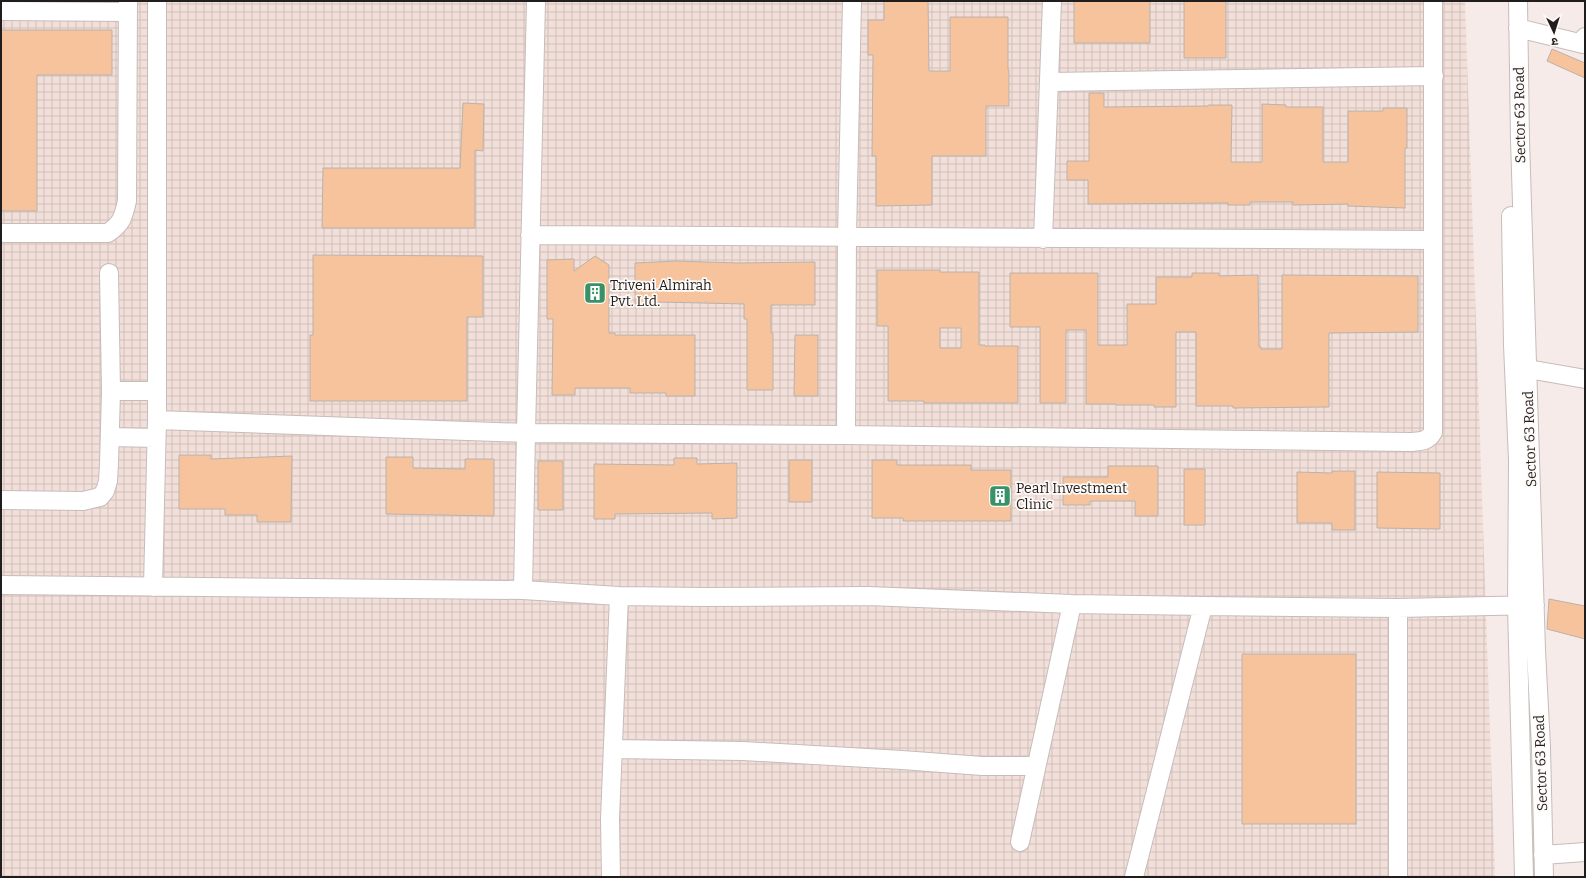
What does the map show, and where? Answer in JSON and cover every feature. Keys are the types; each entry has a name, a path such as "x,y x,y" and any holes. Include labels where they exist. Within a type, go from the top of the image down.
{"street":[{"path":"153,587 157,429 157,1"},
{"path":"523,590 536,1"},
{"path":"846,435 847,236 852,1"},
{"path":"1043,239 1052,1"},
{"path":"110,437 157,429 526,434 846,435 1424,441 1429,439 1433,432 1433,1"},
{"name":"Sector 63 Road","path":"1507,1 1513,338 1518,460 1517,606 1524,877"},
{"name":"Sector 63 Road","path":"1518,1 1544,877"},
{"path":"1,11 128,7 127,201 124,217 108,234 1,233"},
{"path":"1518,28 1583,44 1585,37"},
{"path":"1050,82 1434,76"},
{"path":"530,235 1433,240"},
{"path":"1,500 84,501 100,497 105,490 108,481 111,391 109,273"},
{"path":"1528,369 1585,379"},
{"path":"111,391 157,391"},
{"path":"1,585 523,590 619,596 868,596 1072,604 1203,606 1398,608 1535,605"},
{"path":"611,877 610,818 619,596"},
{"path":"1020,842 1072,604"},
{"path":"1134,877 1203,606"},
{"path":"1398,608 1398,877"},
{"path":"613,749 743,751 982,766 1036,766"},
{"path":"1543,855 1585,852"}],"shaded area":[{"path":"1,1 1465,1 1495,877 1,877"}],"building":[{"path":"884,1 928,1 929,71 950,71 950,17 1008,17 1009,106 986,106 986,156 932,156 932,205 876,206 876,156 872,156 873,55 868,55 868,20 884,20"},
{"path":"1074,1 1150,1 1150,43 1074,43"},
{"path":"1184,1 1226,1 1226,58 1184,58"},
{"path":"1,30 112,30 112,75 37,75 37,211 1,211"},
{"path":"1552,49 1585,63 1585,78 1547,61"},
{"path":"1089,93 1104,93 1104,107 1232,105 1231,162 1262,162 1262,104 1286,105 1286,107 1323,107 1323,162 1348,162 1348,111 1383,111 1383,108 1407,108 1405,208 1348,206 1348,204 1293,205 1293,202 1250,202 1250,205 1228,205 1228,203 1088,204 1088,180 1067,180 1067,161 1089,161"},
{"path":"463,103 484,104 483,151 475,150 475,228 322,228 323,168 460,168"},
{"path":"313,255 483,256 483,317 467,317 467,401 310,401 310,335 313,335"},
{"path":"595,256 609,265 609,333 615,333 615,335 695,335 695,396 666,396 666,393 630,393 630,388 575,388 575,395 552,395 553,319 547,319 547,260 574,259 574,271"},
{"path":"676,261 738,263 815,262 815,305 771,305 771,333 773,333 773,390 747,390 747,319 744,319 744,304 659,302 659,305 635,305 635,263"},
{"path":"877,270 940,270 940,272 979,272 979,345 1018,346 1018,403 924,403 924,401 888,401 888,326 877,326","holes":["940,328 961,328 961,348 940,348"]},
{"path":"1010,273 1098,273 1098,345 1127,345 1127,304 1156,304 1156,277 1192,277 1192,273 1219,273 1219,276 1258,275 1259,347 1261,347 1261,349 1282,349 1282,275 1418,276 1418,332 1329,333 1329,407 1233,408 1233,406 1196,406 1196,332 1176,332 1176,407 1154,407 1154,405 1086,404 1086,330 1066,330 1066,403 1040,403 1040,327 1010,327"},
{"path":"795,335 818,335 818,396 794,396"},
{"path":"179,455 211,455 211,459 292,456 291,522 257,522 257,515 225,515 225,509 179,509"},
{"path":"386,457 413,457 413,468 465,469 465,459 494,459 494,516 386,514"},
{"path":"674,458 697,458 697,464 737,463 737,518 712,519 712,513 615,514 615,519 594,519 594,464 674,465"},
{"path":"789,460 812,460 812,502 789,502"},
{"path":"872,460 897,460 897,465 971,465 971,470 1011,470 1011,521 903,521 903,518 872,518"},
{"path":"538,461 563,461 563,510 538,510"},
{"path":"1108,466 1158,466 1158,516 1135,516 1135,501 1090,501 1090,505 1063,505 1063,477 1108,477"},
{"path":"1184,469 1205,469 1205,525 1184,525"},
{"path":"1332,471 1355,471 1355,530 1332,530 1332,523 1297,523 1297,472 1332,473"},
{"path":"1377,472 1440,473 1440,529 1377,528"},
{"path":"1549,599 1585,606 1585,639 1547,629"},
{"path":"1242,654 1356,654 1356,824 1242,824"}],"place":[{"name":"Triveni Almirah Pvt. Ltd.","path":"595,293"},
{"name":"Pearl Investment Clinic","path":"1000,496"}]}
